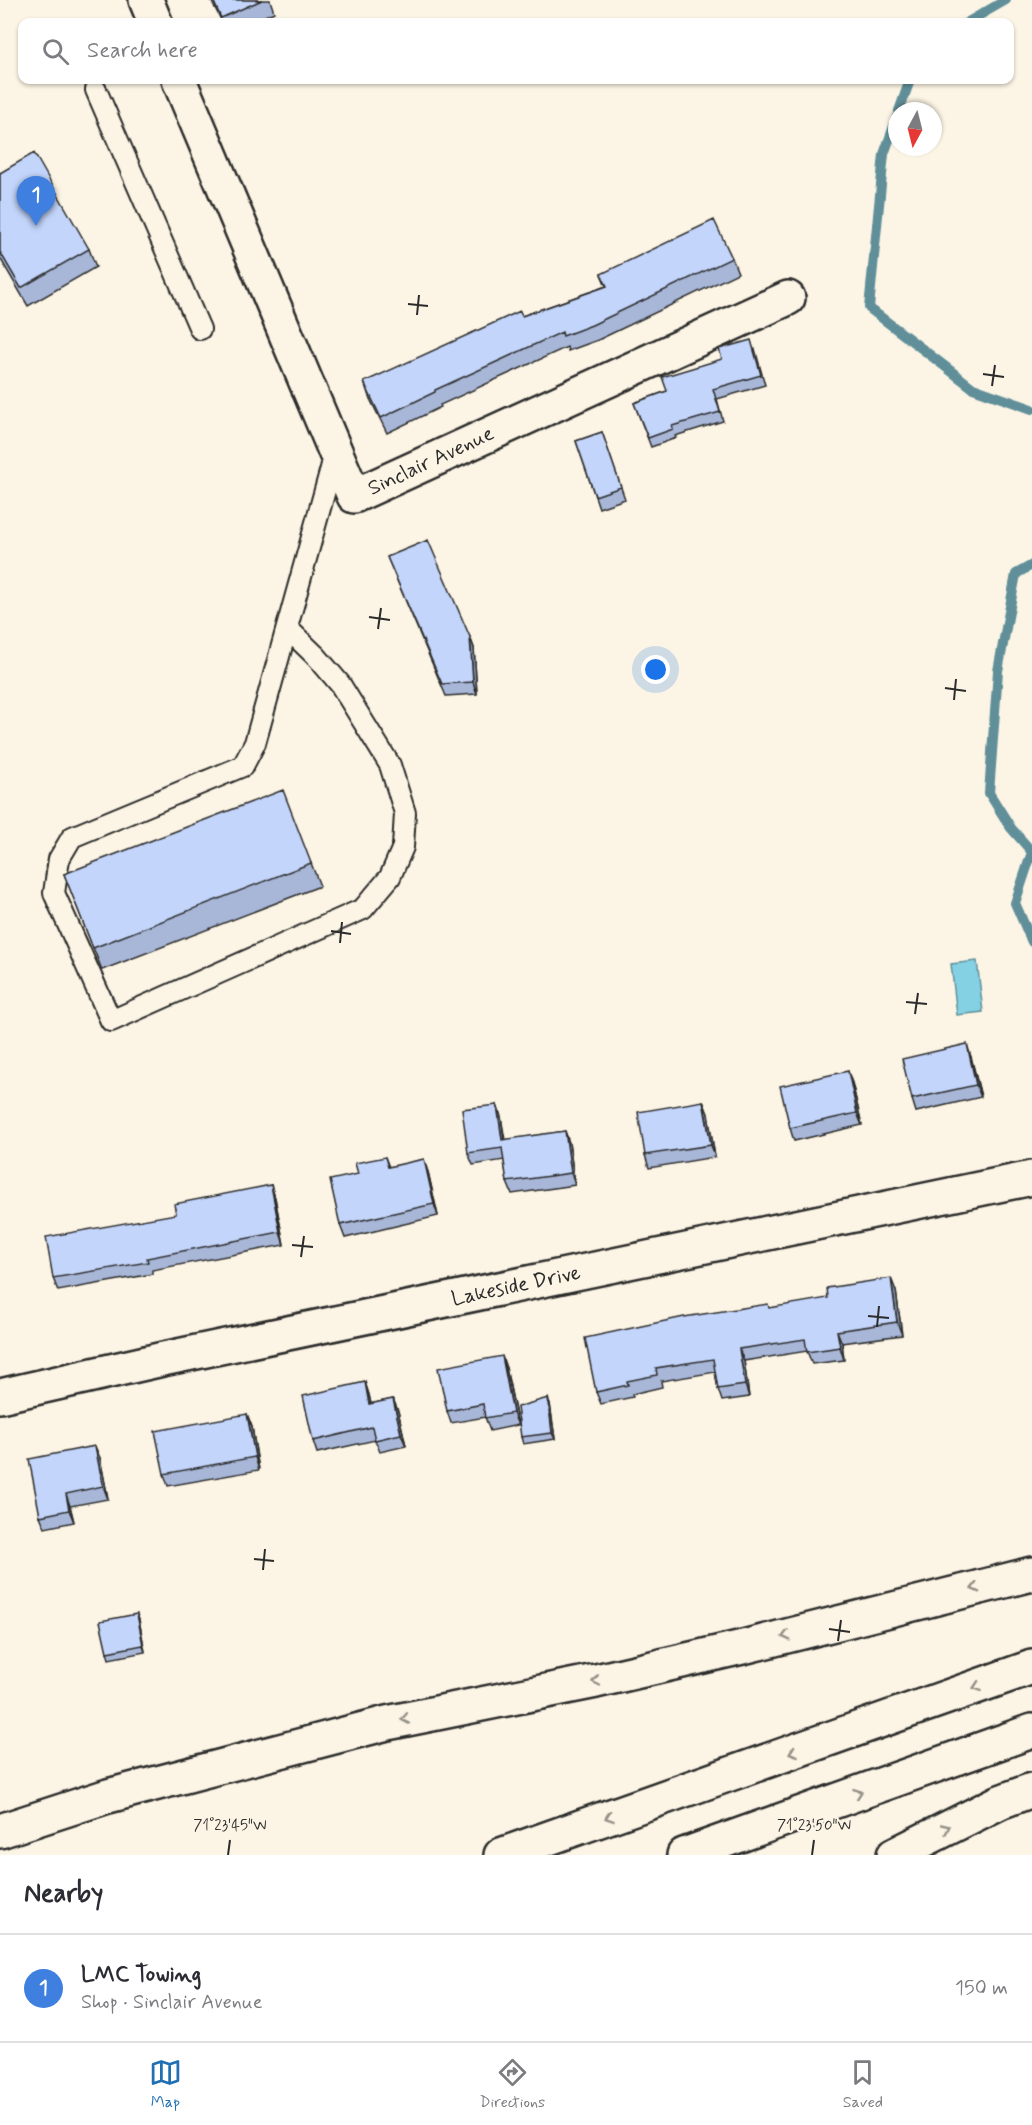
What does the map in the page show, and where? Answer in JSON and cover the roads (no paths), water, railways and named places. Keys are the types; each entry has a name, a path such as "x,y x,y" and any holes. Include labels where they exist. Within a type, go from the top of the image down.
{"main road":[{"path":"146,0 154,18"},
{"name":"Sinclair Avenue","path":"181,84 354,496 788,298"},
{"name":"Lakeside Drive","path":"0,1395 1032,1178"},
{"path":"0,1831 108,1796 387,1723 597,1681 747,1646 1032,1574"},
{"path":"501,1855 1032,1667"},
{"path":"684,1855 1032,1731"},
{"path":"894,1855 980,1812 1032,1790"}],"lane":[{"path":"96,90 200,329"},
{"path":"288,629 317,657 340,684 390,765 405,813 404,847 390,878 363,909 111,1021 54,893 59,859 72,837 243,766 255,743 335,454"}],"water":[{"path":"977,961 983,1012 957,1015 951,964"}],"waterway":[{"path":"975,18 1006,0"},
{"path":"902,102 909,84"},
{"path":"888,143 884,154 869,308 973,388 1032,409"},
{"path":"1032,565 1016,574 998,671 989,793 1011,828 1032,852 1015,903 1032,942"}],"place":[{"name":"LMC Towing","path":"36,226"}]}
